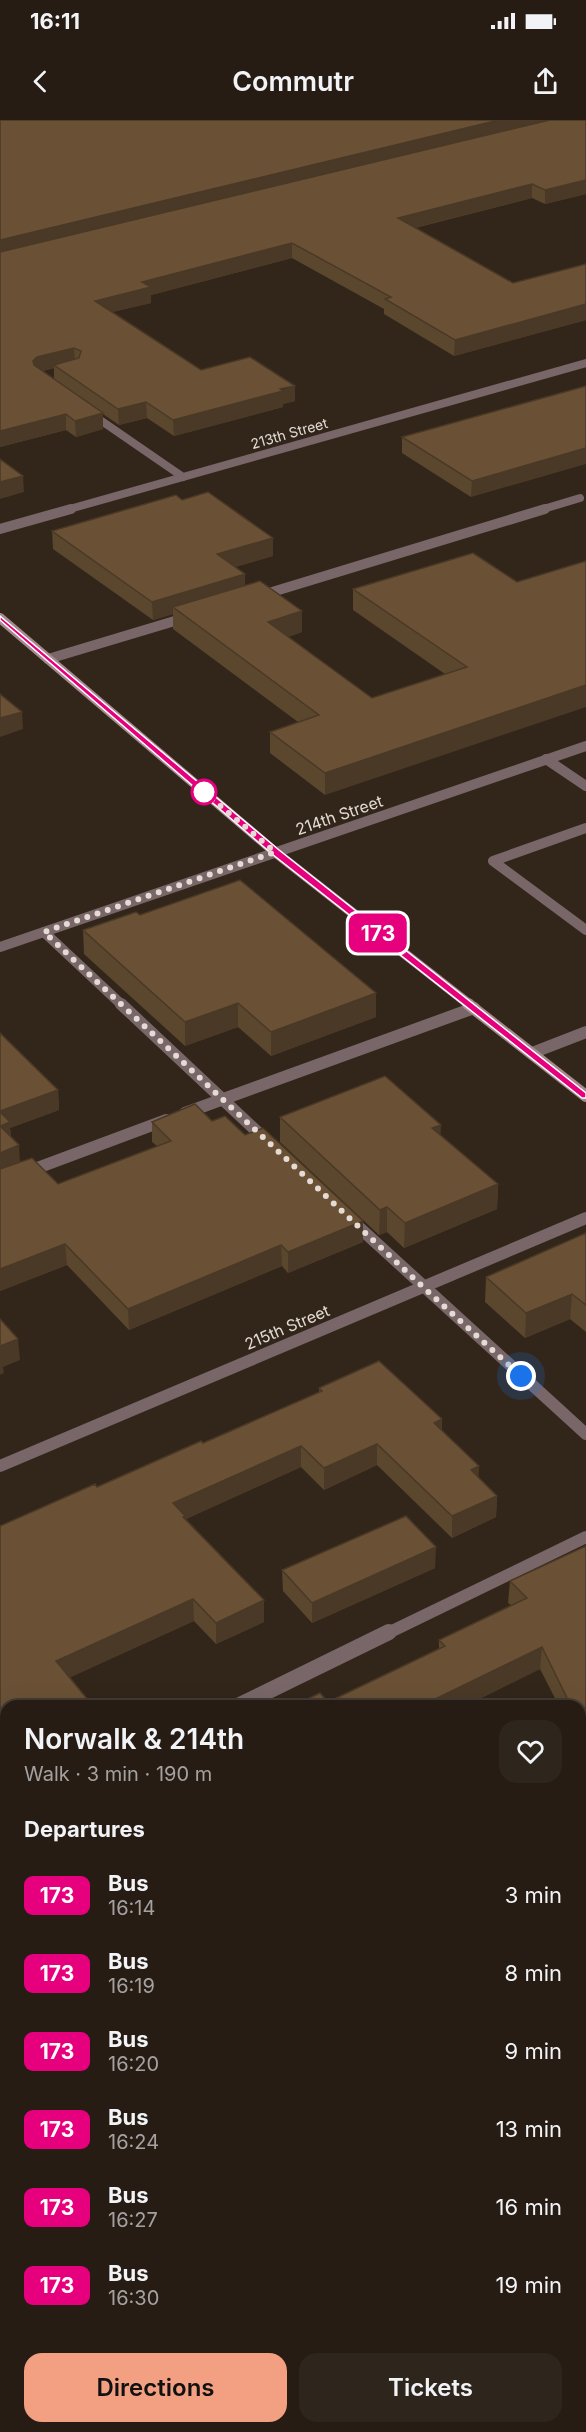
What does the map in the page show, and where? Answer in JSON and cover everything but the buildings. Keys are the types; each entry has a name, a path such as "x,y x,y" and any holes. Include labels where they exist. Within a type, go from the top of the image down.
{"main road":[{"path":"0,618 275,852 586,1096"}],"street":[{"name":"213th Street","path":"0,529 586,363"},
{"path":"86,410 183,477"},
{"path":"246,600 580,498"},
{"path":"48,660 202,613"},
{"name":"214th Street","path":"0,947 586,746"},
{"path":"546,759 586,786"},
{"path":"586,828 493,861 586,930"},
{"path":"44,932 275,1148"},
{"path":"0,1182 474,1008"},
{"path":"532,1053 586,1032"},
{"path":"344,1214 586,1434"},
{"name":"215th Street","path":"0,1466 586,1218"},
{"path":"250,1700 586,1537"}],"bus line":[{"name":"173","path":"0,618 275,852 586,1096"}],"route":[{"path":"204,792 275,852 44,932 521,1376"}]}
